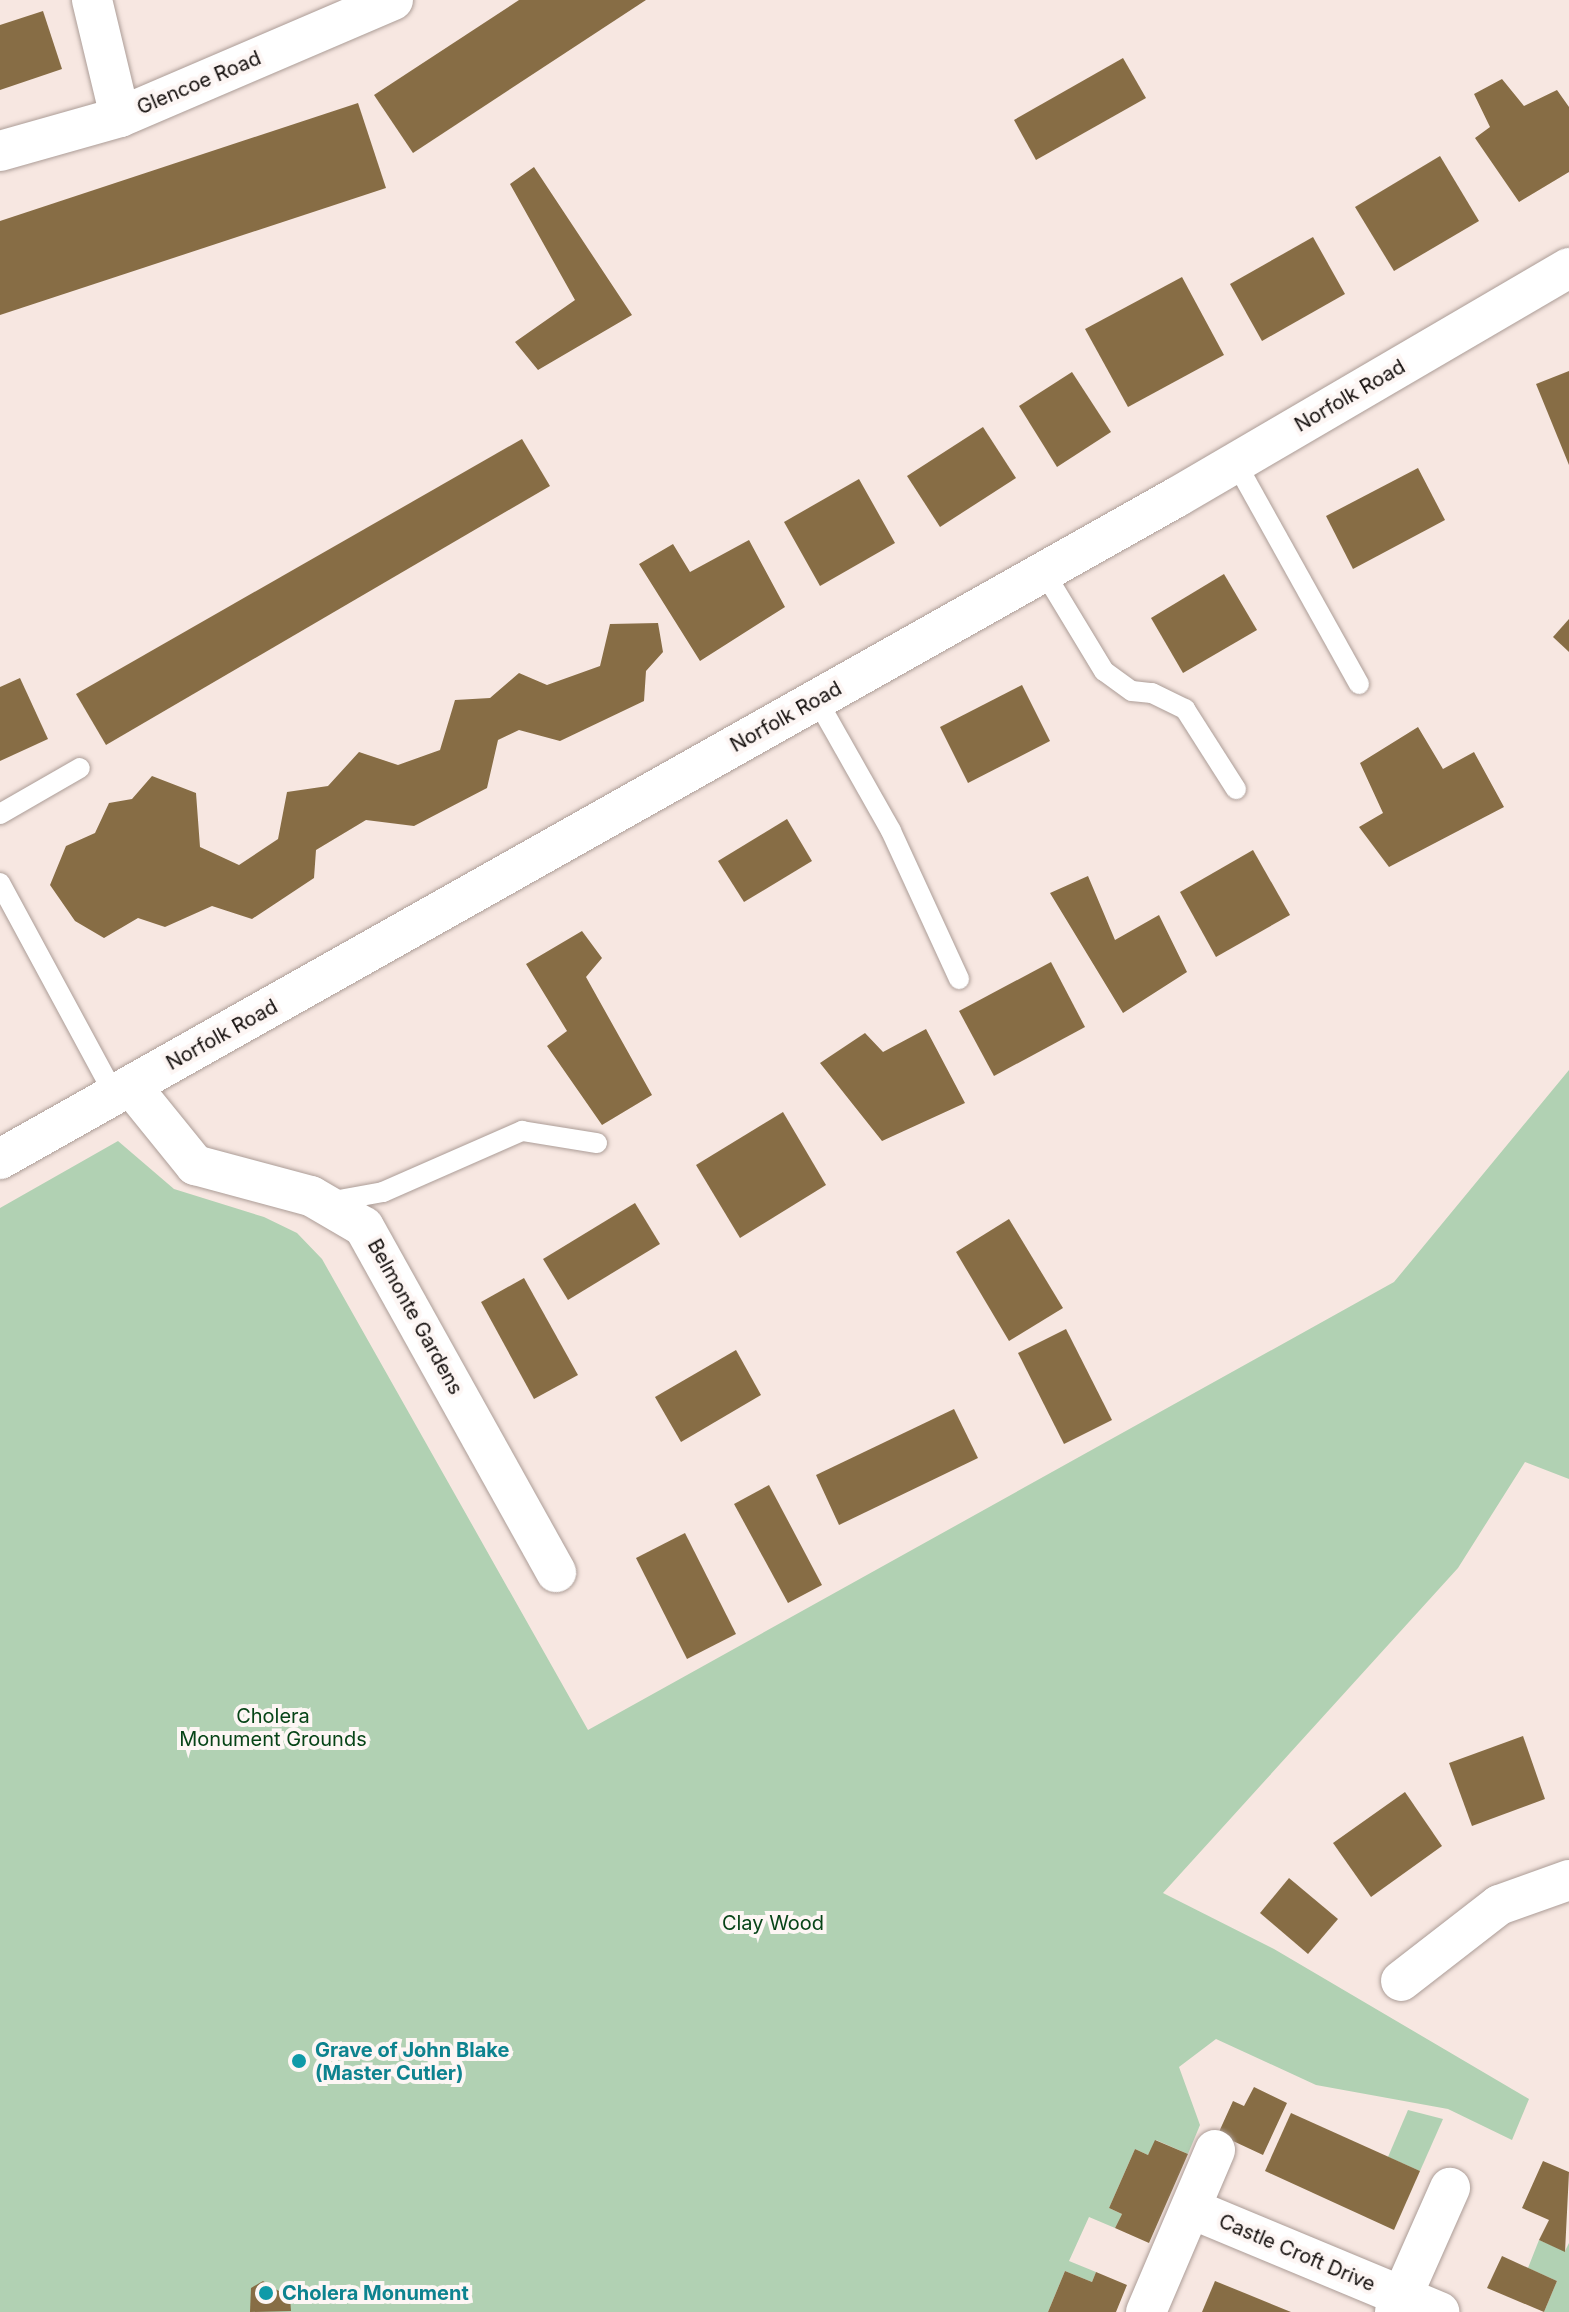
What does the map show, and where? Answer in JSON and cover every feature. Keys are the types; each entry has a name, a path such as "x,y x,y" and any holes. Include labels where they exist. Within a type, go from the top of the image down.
{"street":[{"path":"92,0 120,117"},
{"name":"Glencoe Road","path":"0,151 120,117 393,0"},
{"name":"Norfolk Road","path":"0,1159 1236,463 1569,268"},
{"name":"Belmonte Gardens","path":"123,1091 195,1165 277,1184 324,1203 364,1227 379,1249 556,1572"},
{"path":"1401,1981 1499,1905 1569,1880"},
{"path":"1146,2312 1215,2150"},
{"name":"Castle Croft Drive","path":"1399,2304 1450,2188"},
{"name":"Castle Croft Drive","path":"1192,2209 1399,2304 1439,2312"}],"lane":[{"path":"1236,463 1359,684"},
{"path":"1044,572 1104,671 1132,691 1152,693 1185,709 1236,789"},
{"path":"817,700 891,831 959,979"},
{"path":"0,814 80,768"},
{"path":"0,883 123,1091"},
{"path":"324,1203 383,1192 522,1131 597,1143"}],"green space":[{"path":"1569,1070 1569,1479 1525,1462 1458,1568 1163,1893 1274,1949 1529,2099 1512,2140 1448,2109 1316,2085 1216,2039 1179,2067 1200,2125 1188,2154 1156,2140 1148,2155 1135,2149 1109,2208 1122,2214 1115,2228 1089,2217 1069,2261 1096,2272 1092,2282 1065,2271 1048,2312 0,2312 0,1208 118,1141 174,1189 264,1217 297,1233 322,1259 588,1730 1394,1282"},
{"path":"1408,2110 1443,2119 1420,2171 1388,2157"},
{"path":"1539,2240 1565,2251 1569,2243 1569,2312 1544,2312 1557,2281 1528,2268"}],"building":[{"path":"519,0 646,0 413,153 374,95"},
{"path":"43,11 62,69 0,90 0,25"},
{"path":"1123,58 1146,98 1036,160 1014,120"},
{"path":"1502,79 1524,106 1557,90 1569,107 1569,172 1519,202 1475,138 1490,127 1474,94"},
{"path":"358,103 386,188 0,315 0,221"},
{"path":"1440,156 1479,221 1394,271 1355,207"},
{"path":"534,167 632,315 538,370 515,342 575,300 510,184"},
{"path":"1313,237 1345,294 1262,341 1230,284"},
{"path":"1182,277 1224,355 1128,407 1085,329"},
{"path":"1569,371 1569,465 1536,384"},
{"path":"1072,372 1111,432 1057,467 1019,406"},
{"path":"983,427 1016,478 940,527 907,476"},
{"path":"522,439 550,486 106,745 76,694"},
{"path":"1418,468 1445,520 1353,569 1326,516"},
{"path":"859,479 895,543 820,586 784,522"},
{"path":"749,540 785,607 700,661 639,564 673,544 690,572"},
{"path":"1224,574 1257,630 1183,673 1151,618"},
{"path":"1569,619 1569,652 1553,637"},
{"path":"658,623 663,652 646,671 644,701 560,741 519,730 498,740 487,788 414,826 366,820 316,850 314,878 252,919 212,906 165,927 138,918 104,938 75,921 50,885 66,846 95,833 109,803 132,799 152,776 196,793 200,847 239,865 278,839 287,792 328,786 359,752 398,765 440,750 455,700 490,698 519,673 547,685 600,666 610,624"},
{"path":"20,678 48,739 0,761 0,687"},
{"path":"1022,685 1050,741 968,783 940,727"},
{"path":"1418,727 1443,769 1474,752 1504,807 1389,867 1359,827 1383,813 1360,763"},
{"path":"787,819 812,861 744,902 718,861"},
{"path":"1253,850 1290,915 1216,957 1180,892"},
{"path":"1088,876 1115,940 1159,915 1187,972 1123,1013 1050,893"},
{"path":"582,931 602,958 586,977 652,1095 602,1125 547,1046 567,1031 526,964"},
{"path":"1051,962 1085,1027 994,1076 959,1011"},
{"path":"926,1029 965,1103 882,1141 820,1063 865,1033 883,1052"},
{"path":"783,1112 826,1185 740,1238 696,1165"},
{"path":"635,1203 660,1244 568,1300 543,1259"},
{"path":"1009,1219 1063,1308 1009,1341 956,1252"},
{"path":"524,1278 578,1375 534,1399 481,1302"},
{"path":"1066,1329 1112,1420 1064,1444 1018,1353"},
{"path":"736,1350 761,1395 681,1442 655,1397"},
{"path":"954,1409 978,1458 839,1525 816,1475"},
{"path":"769,1485 822,1585 788,1603 734,1504"},
{"path":"685,1533 736,1634 687,1659 636,1558"},
{"path":"1523,1736 1545,1799 1472,1826 1449,1763"},
{"path":"1405,1792 1442,1846 1371,1897 1333,1843"},
{"path":"1289,1878 1338,1919 1308,1954 1260,1913"},
{"path":"1254,2087 1287,2103 1263,2155 1218,2134 1233,2101 1244,2106"},
{"path":"1291,2113 1420,2171 1394,2230 1265,2171"},
{"path":"1155,2140 1188,2154 1149,2243 1115,2228 1122,2214 1109,2208 1135,2149 1148,2155"},
{"path":"1543,2161 1569,2172 1565,2252 1539,2240 1549,2220 1522,2208"},
{"path":"1502,2256 1557,2281 1544,2312 1487,2288"},
{"path":"1065,2271 1092,2282 1096,2272 1127,2285 1116,2312 1048,2312"},
{"name":"Cholera Monument","path":"263,2281 290,2298 291,2311 250,2312 251,2288"},
{"path":"1215,2281 1247,2294 1291,2312 1202,2312"}],"place":[{"name":"Grave of John Blake (Master Cutler)","path":"299,2061"},
{"name":"Cholera Monument","path":"266,2293"}],"park label":[{"name":"Cholera Monument Grounds","path":"273,1728"},
{"name":"Clay Wood","path":"773,1923"}]}
